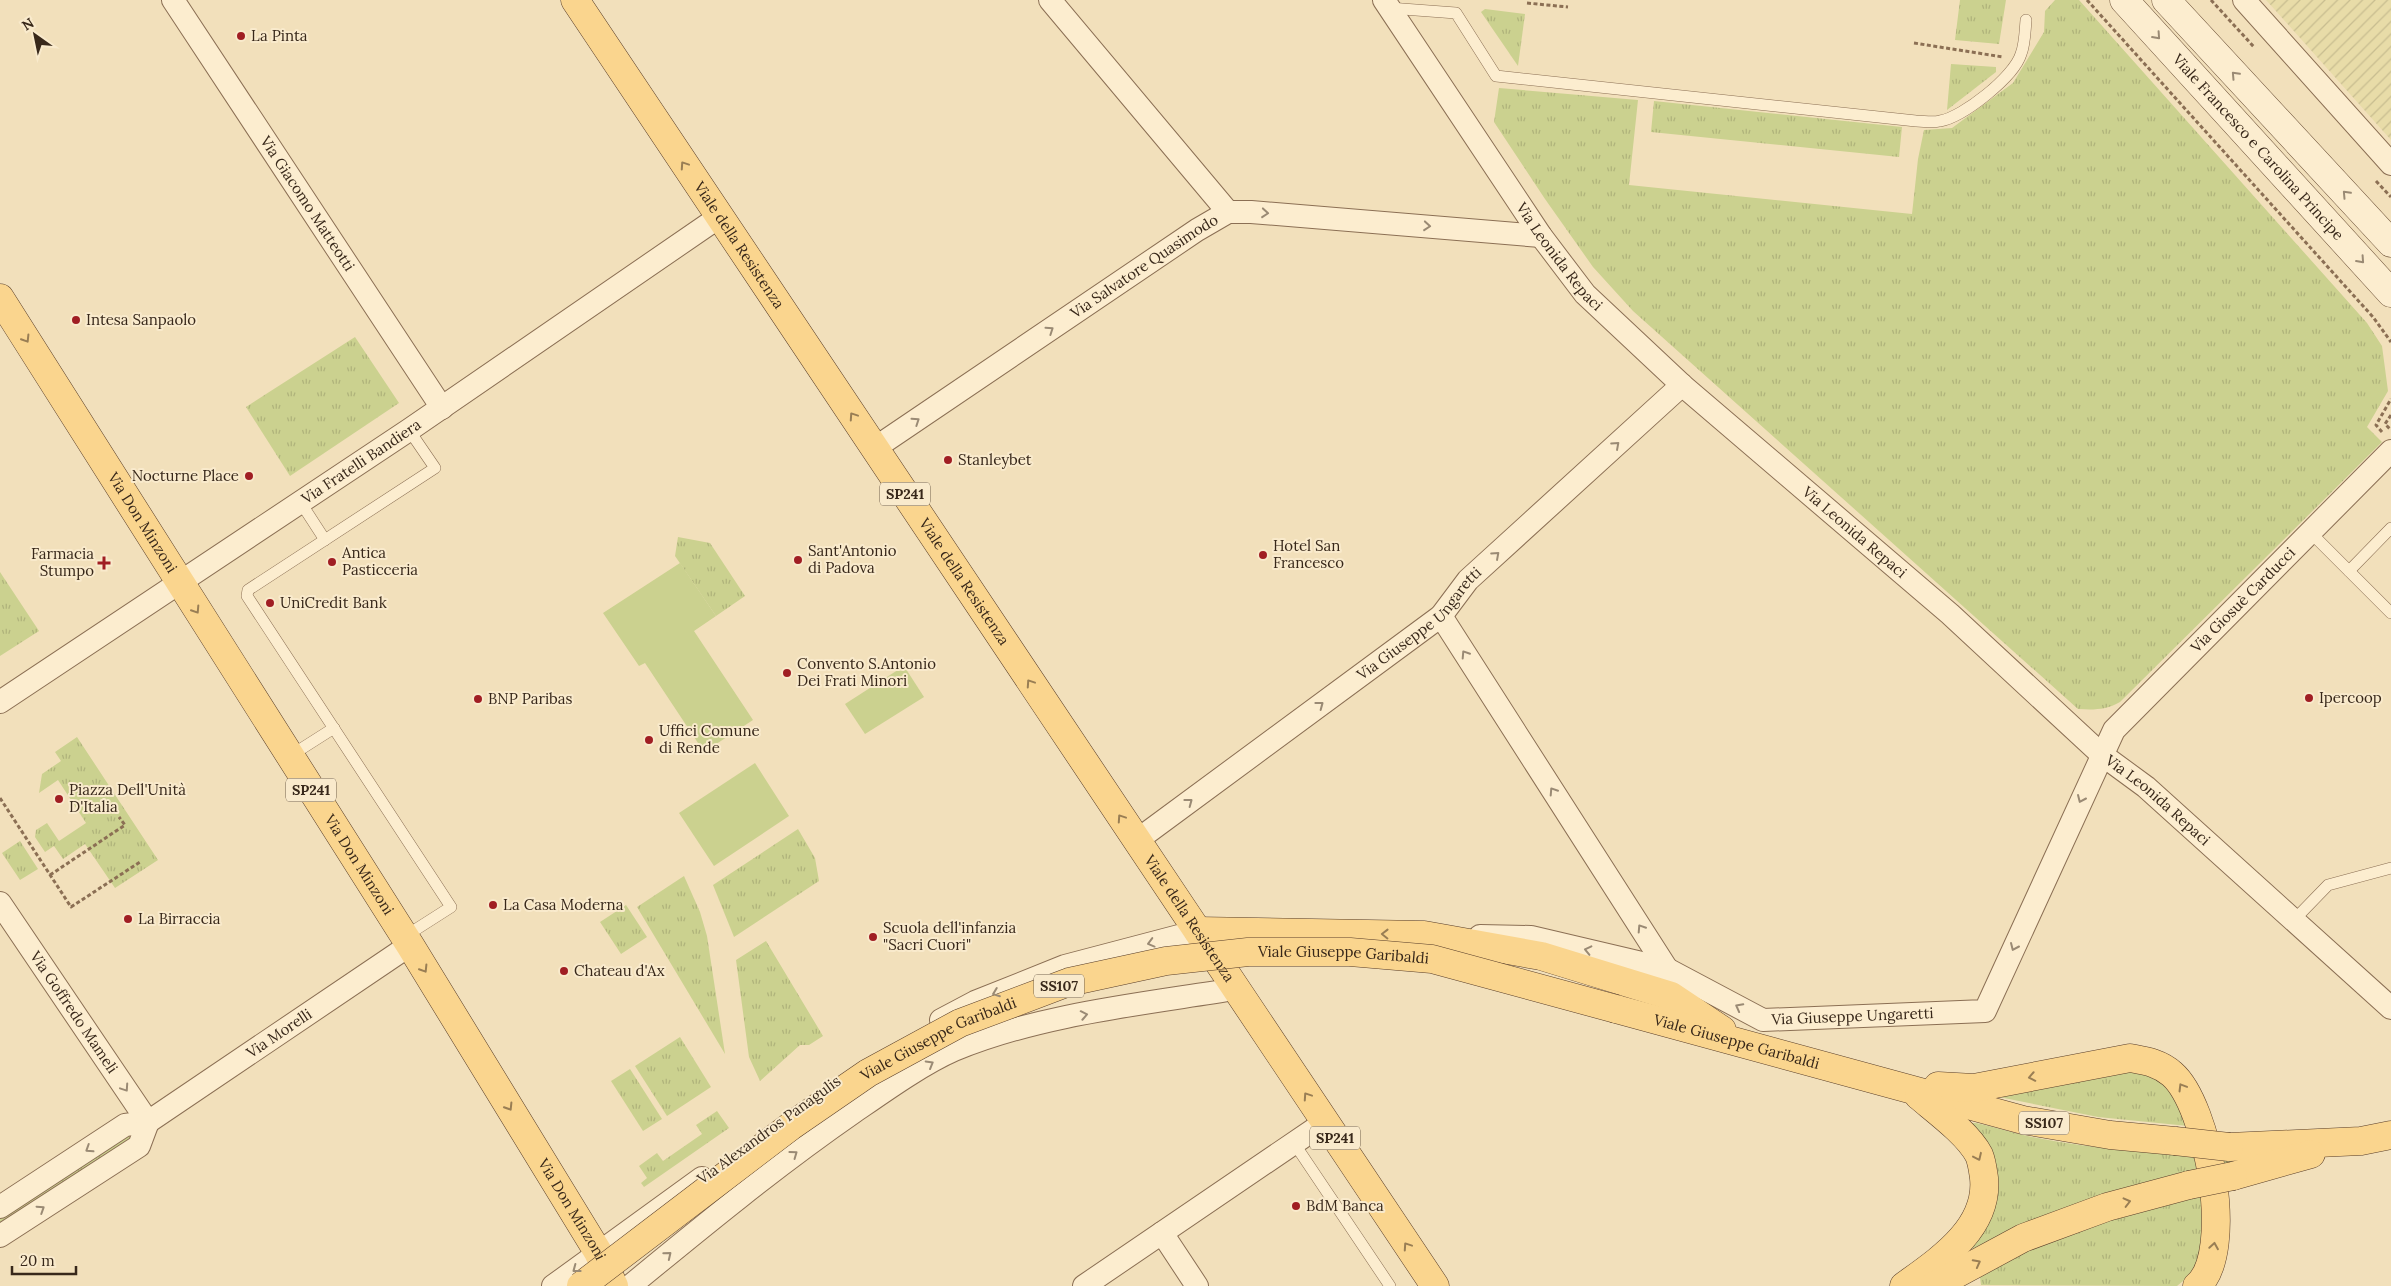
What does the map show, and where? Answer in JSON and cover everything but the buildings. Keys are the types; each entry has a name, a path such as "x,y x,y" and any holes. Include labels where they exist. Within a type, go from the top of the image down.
{"main road":[{"name":"Viale della Resistenza","path":"575,0 1235,989"},
{"name":"Via Don Minzoni","path":"0,298 407,941 598,1252 614,1286"},
{"path":"1198,931 1424,935 1541,956 1671,996 1742,1043"},
{"name":"Viale Giuseppe Garibaldi","path":"581,1286 791,1126 868,1073 960,1023 1069,982 1166,961 1248,952 1350,952 1432,959 2023,1120 2110,1135 2229,1147 2361,1141"},
{"name":"SP241","path":"1235,989 1435,1286"},
{"path":"1902,1087 1974,1088 2130,1058 2156,1063 2173,1074 2200,1124 2216,1202 2216,1244 2207,1276 2197,1286"},
{"path":"1902,1087 1947,1120 1979,1156 1984,1186 1980,1210 1974,1224 1936,1263 1904,1286"},
{"name":"SS107","path":"2361,1141 2391,1135"},
{"path":"1934,1286 2023,1238 2107,1207 2233,1176 2361,1141"}],"street":[{"name":"Via Giacomo Matteotti","path":"173,0 442,408"},
{"path":"1050,0 1228,212"},
{"name":"Viale Francesco e Carolina Principe","path":"2124,0 2391,293"},
{"name":"Viale Francesco e Carolina Principe","path":"2166,0 2391,243"},
{"path":"2244,0 2391,164"},
{"name":"Via Leonida Repaci","path":"1387,4 1541,236 1585,294 1682,385 1950,614 2101,754 2146,787 2391,1008"},
{"name":"Via Salvatore Quasimodo","path":"875,448 1197,230 1228,212 1251,212 1541,236"},
{"name":"Via Fratelli Bandiera","path":"0,702 442,408 719,217"},
{"name":"Via Giuseppe Ungaretti","path":"1136,841 1440,616 1468,580 1682,385"},
{"name":"Via Giosuè Carducci","path":"2101,754 2114,730 2310,532 2388,443"},
{"path":"1440,616 1667,969"},
{"name":"Via Giuseppe Ungaretti","path":"1424,935 1531,936 1667,969 1763,1020 1986,1011 2101,754"},
{"name":"Via Goffredo Mameli","path":"0,903 148,1122"},
{"name":"Via Alexandros Panagulis","path":"554,1286 598,1252 868,1059 975,1002 1065,966 1198,931"},
{"name":"Via Morelli","path":"0,1207 125,1125 148,1122 407,941"},
{"path":"630,1286 791,1156 888,1089 953,1051 1027,1026 1117,1008 1235,989"},
{"path":"0,1236 139,1146 148,1122"},
{"path":"1084,1286 1325,1122"},
{"path":"1162,1233 1197,1286"}],"lane":[{"path":"1387,4 1456,13 1496,76 1940,122 1956,115 2002,81 2019,59 2026,20"},
{"path":"407,941 451,907 246,596 248,590 435,468 409,430"},
{"path":"301,503 325,540"},
{"path":"2349,571 2391,528"},
{"path":"2310,532 2391,613"},
{"path":"290,756 334,728"},
{"path":"2294,919 2328,885 2391,868"},
{"path":"1294,1143 1390,1286"}],"path":[{"path":"2087,0 2373,317 2391,342"},
{"path":"1527,3 1568,7"},
{"path":"1914,42 2019,59"},
{"path":"2388,443 2376,425 2391,399"},
{"path":"2391,415 2385,424 2391,430"},
{"path":"0,798 72,907 140,862"},
{"path":"50,875 124,825 119,817"}],"shaded area":[{"path":"2266,0 2391,0 2391,140 2325,66"}],"green space":[{"path":"1960,0 2006,0 1999,44 1955,40"},
{"path":"2055,0 2079,0 2367,323 2382,346 2388,391 2367,427 2382,442 2120,702 2110,707 2095,709 2078,709 1633,311 1593,267 1494,122 1499,88 1638,100 1629,185 1912,214 1918,159 1924,130 1952,128 2013,83 2044,32 2045,11"},
{"path":"1485,9 1525,14 1518,66 1481,12"},
{"path":"1951,64 1996,67 1996,72 1947,110"},
{"path":"1654,101 1902,127 1899,157 1651,132"},
{"path":"355,337 399,403 290,476 246,407"},
{"path":"678,537 710,543 745,596 716,616 675,556"},
{"path":"680,563 716,616 694,631 753,720 704,752 645,663 639,666 603,613"},
{"path":"0,572 39,631 0,656"},
{"path":"904,666 924,697 865,734 845,704"},
{"path":"77,737 158,860 115,888 85,844 63,859 54,846 45,852 35,837 36,830 47,823 59,841 86,823 58,780 39,793 42,774 61,761 55,752"},
{"path":"755,763 789,816 714,866 679,813"},
{"path":"798,829 815,858 819,881 734,937 713,885"},
{"path":"20,841 38,869 20,880 2,853"},
{"path":"684,876 700,912 707,936 725,1054 637,907"},
{"path":"626,905 647,937 621,954 600,922"},
{"path":"766,941 823,1036 809,1045 800,1045 760,1081 749,1057 736,960"},
{"path":"680,1037 711,1087 667,1116 635,1066"},
{"path":"2142,1066 2169,1084 2188,1126 2098,1117 1989,1095"},
{"path":"630,1069 662,1119 643,1131 611,1081"},
{"path":"717,1111 729,1128 644,1187 641,1183 647,1178 639,1166 657,1153 663,1161 702,1134 696,1125"},
{"path":"1971,1123 2032,1137 2082,1145 2232,1159 2232,1164 2082,1202 2045,1215 1967,1251 1976,1233"},
{"path":"129,1131 134,1138 0,1225 0,1215"},
{"path":"2202,1193 2207,1245 2194,1272 2177,1286 1981,1285 1979,1269 2056,1236"}],"place":[{"name":"La Pinta","path":"241,36"},
{"name":"Intesa Sanpaolo","path":"76,320"},
{"name":"Stanleybet","path":"948,460"},
{"name":"Nocturne Place","path":"249,476"},
{"name":"Hotel San Francesco","path":"1263,555"},
{"name":"Sant'Antonio di Padova","path":"798,560"},
{"name":"Antica Pasticceria","path":"332,562"},
{"name":"Farmacia Stumpo","path":"104,563"},
{"name":"UniCredit Bank","path":"270,603"},
{"name":"Convento S.Antonio Dei Frati Minori","path":"787,673"},
{"name":"Ipercoop","path":"2309,698"},
{"name":"BNP Paribas","path":"478,699"},
{"name":"Uffici Comune di Rende","path":"649,740"},
{"name":"Piazza Dell'Unità D'Italia","path":"59,799"},
{"name":"La Casa Moderna","path":"493,905"},
{"name":"La Birraccia","path":"128,919"},
{"name":"Scuola dell'infanzia \"Sacri Cuori\"","path":"873,937"},
{"name":"Chateau d'Ax","path":"564,971"},
{"name":"BdM Banca","path":"1296,1206"}]}
